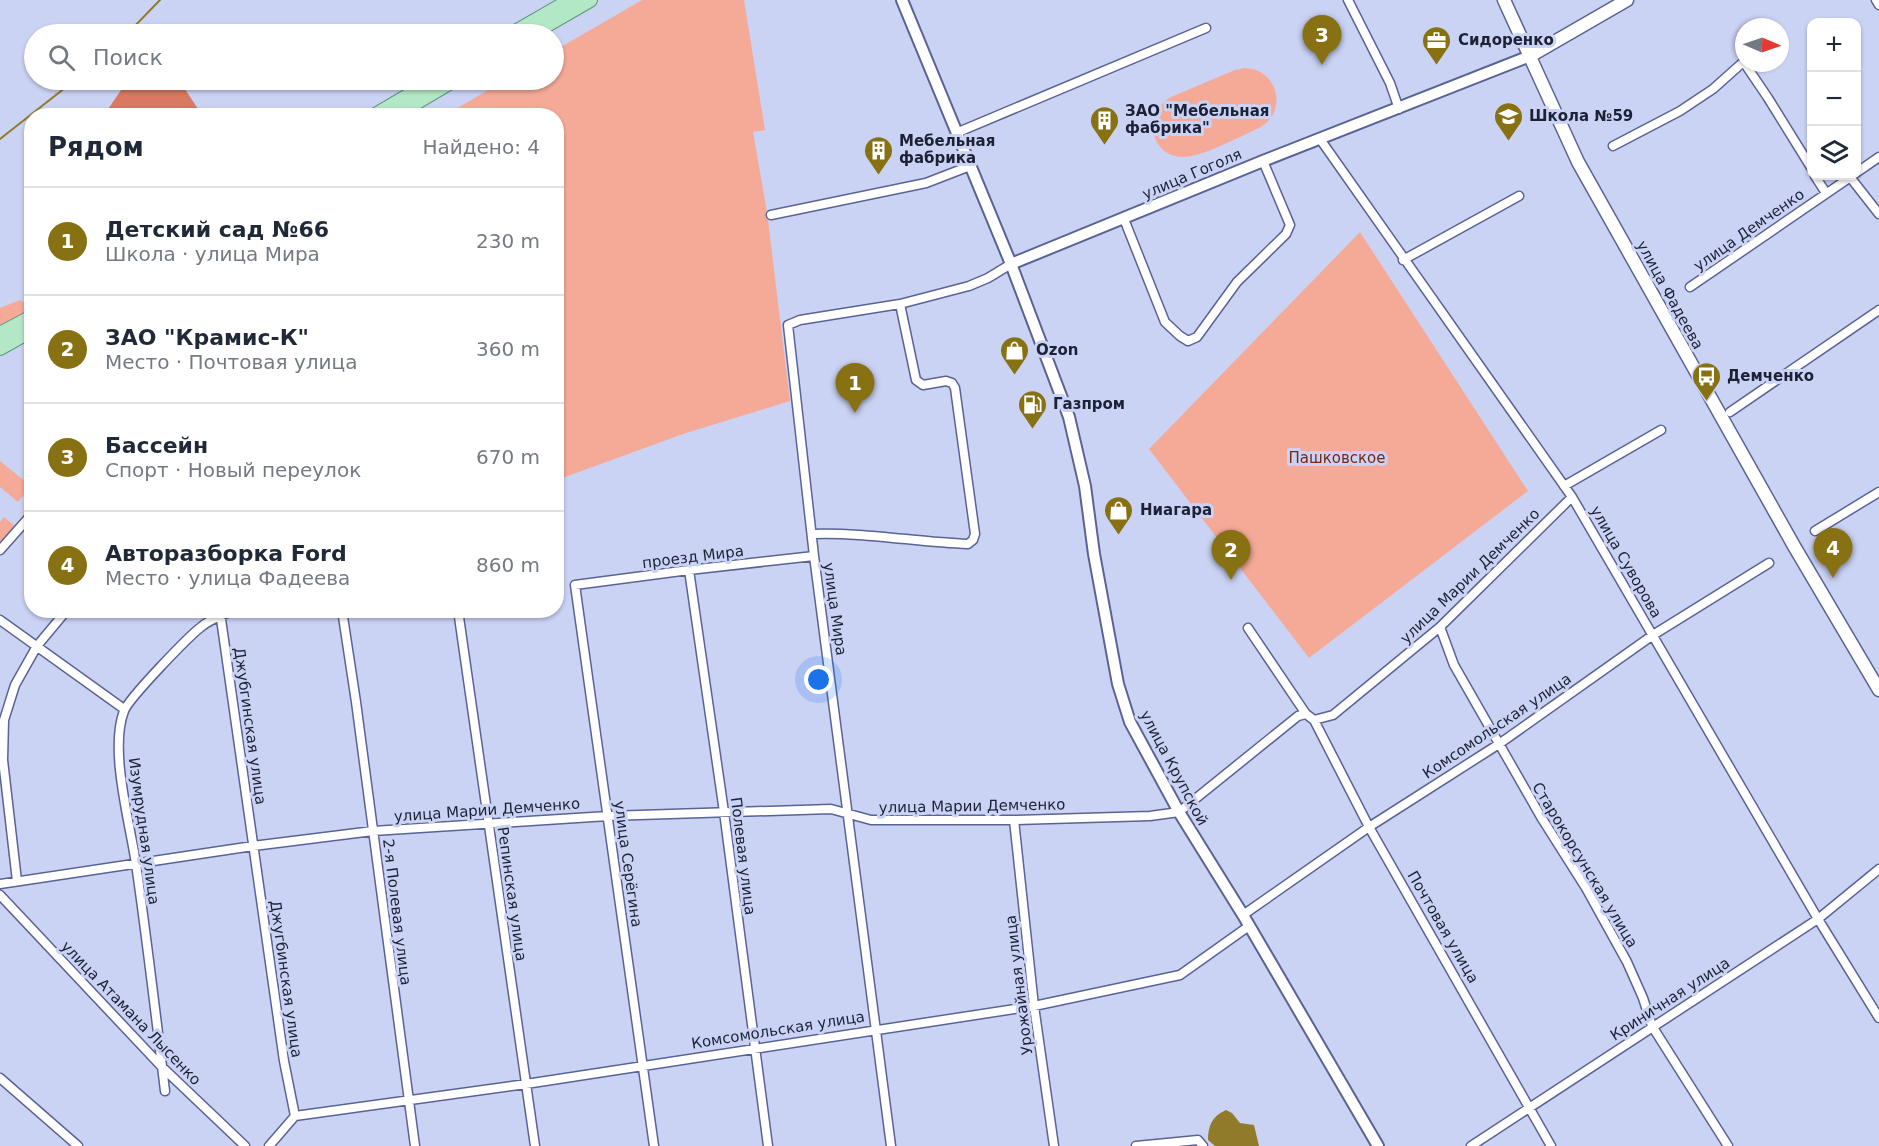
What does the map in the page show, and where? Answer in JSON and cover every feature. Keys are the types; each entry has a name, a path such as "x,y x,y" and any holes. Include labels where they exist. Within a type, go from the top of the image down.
{"main road":[{"path":"529,24 571,0"},
{"path":"548,24 590,0"},
{"name":"улица Фадеева","path":"1504,0 1578,162 1789,536 1879,690"},
{"name":"улица Гоголя","path":"1530,56 1627,0"},
{"path":"388,108 418,90"},
{"path":"407,108 437,90"},
{"path":"0,334 24,320"},
{"path":"0,348 24,334"}],"street":[{"path":"902,0 1011,264"},
{"path":"1348,0 1390,83 1399,109"},
{"path":"1876,0 1879,5"},
{"path":"956,133 1206,28"},
{"name":"улица Гоголя","path":"788,325 800,320 900,304 969,286 1011,264 1263,161 1530,56"},
{"path":"1613,146 1680,111 1713,89 1741,64 1745,64 1807,162"},
{"name":"улица Суворова","path":"1320,139 1572,497 1879,1018"},
{"name":"улица Демченко","path":"1861,169 1879,157"},
{"path":"1124,219 1166,322 1188,341 1197,337 1237,282 1286,234 1290,225 1263,161"},
{"path":"771,215 926,183 970,166"},
{"path":"1818,180 1826,193"},
{"name":"улица Демченко","path":"1690,287 1846,180"},
{"path":"1856,180 1879,213"},
{"path":"1403,260 1519,195"},
{"name":"улица Крупской","path":"1011,264 1071,426 1085,486 1096,563 1118,684 1130,722 1179,812 1243,915 1377,1146"},
{"path":"812,534 844,533 968,544 973,540 975,534 955,387 946,381 923,385 916,380 900,304"},
{"path":"1730,412 1879,310"},
{"name":"улица Мира","path":"788,325 814,556 878,1028 891,1146"},
{"path":"1564,486 1661,430"},
{"path":"1815,531 1879,492"},
{"name":"улица Марии Демченко","path":"1314,720 1334,715 1440,627 1572,497"},
{"path":"0,550 24,523"},
{"name":"проезд Мира","path":"575,585 814,556"},
{"name":"Комсомольская улица","path":"1243,915 1369,827 1499,744 1653,635 1769,563"},
{"name":"Полевая улица","path":"689,570 768,1146"},
{"name":"улица Серёгина","path":"575,585 654,1146"},
{"path":"17,881 3,760 4,720 15,685 37,646 60,618"},
{"path":"0,620 124,709 157,671 201,627 213,618"},
{"name":"Джубгинская улица","path":"221,618 253,846"},
{"name":"2-я Полевая улица","path":"343,618 407,1101 415,1146"},
{"name":"Репинская улица","path":"459,618 535,1146"},
{"name":"Старокорсунская улица","path":"1440,627 1454,665 1541,817 1612,934 1643,998 1652,1026 1728,1146"},
{"path":"1248,628 1306,714 1314,720"},
{"name":"Изумрудная улица","path":"124,709 118,742 121,775 136,863 165,1091"},
{"path":"1179,812 1298,716 1306,714"},
{"name":"Почтовая улица","path":"1314,720 1369,827 1551,1146"},
{"name":"улица Марии Демченко","path":"0,884 253,846 373,831 608,816 831,809 870,820 1014,820 1150,816 1179,812"},
{"name":"Урожайная улица","path":"1014,820 1034,1006 1054,1146"},
{"name":"Джугбинская улица","path":"253,846 284,1061 295,1116"},
{"name":"Криничная улица","path":"1471,1146 1818,918 1879,869"},
{"name":"улица Атамана Лысенко","path":"0,896 162,1067 244,1146"},
{"name":"Комсомольская улица","path":"295,1116 526,1084 754,1047 1034,1006 1180,975 1249,926"},
{"path":"0,1078 78,1146"},
{"path":"269,1146 295,1116"},
{"path":"1136,1146 1198,1140 1203,1146"}],"green space":[{"path":"642,0 744,0 765,130 753,132 767,212 790,401 683,434 564,477 564,108 458,108 488,90 564,90 564,45"},
{"path":"1245,68 1256,70 1265,76 1272,83 1276,92 1274,112 1268,121 1259,128 1192,156 1172,155 1157,143 1153,123 1162,104 1171,97"},
{"name":"Пашковское","path":"1360,232 1528,491 1309,658 1149,449"},
{"path":"20,300 24,303 24,314 0,328 0,308"},
{"path":"0,461 24,480 24,495 18,502 0,487"},
{"path":"4,517 15,526 0,545 0,522"}],"shaded area":[{"path":"121,90 186,90 197,108 109,108"},
{"path":"1226,1110 1232,1113 1240,1123 1254,1125 1259,1146 1215,1146 1208,1140 1212,1122 1217,1115"}],"waterway":[{"path":"137,24 160,0"},
{"path":"39,108 62,90"},
{"path":"0,139 24,120"}],"place":[{"name":"Бассейн","path":"1322,65"},
{"name":"Сидоренко","path":"1437,66"},
{"name":"Школа №59","path":"1508,142"},
{"name":"ЗАО \"Мебельная фабрика\"","path":"1104,146"},
{"name":"Мебельная фабрика","path":"878,176"},
{"name":"Ozon","path":"1015,376"},
{"name":"Демченко","path":"1706,402"},
{"name":"Детский сад №66","path":"855,413"},
{"name":"Газпром","path":"1032,430"},
{"name":"Ниагара","path":"1119,536"},
{"name":"Авторазборка Ford","path":"1833,578"},
{"name":"ЗАО \"Крамис-К\"","path":"1231,580"}]}
